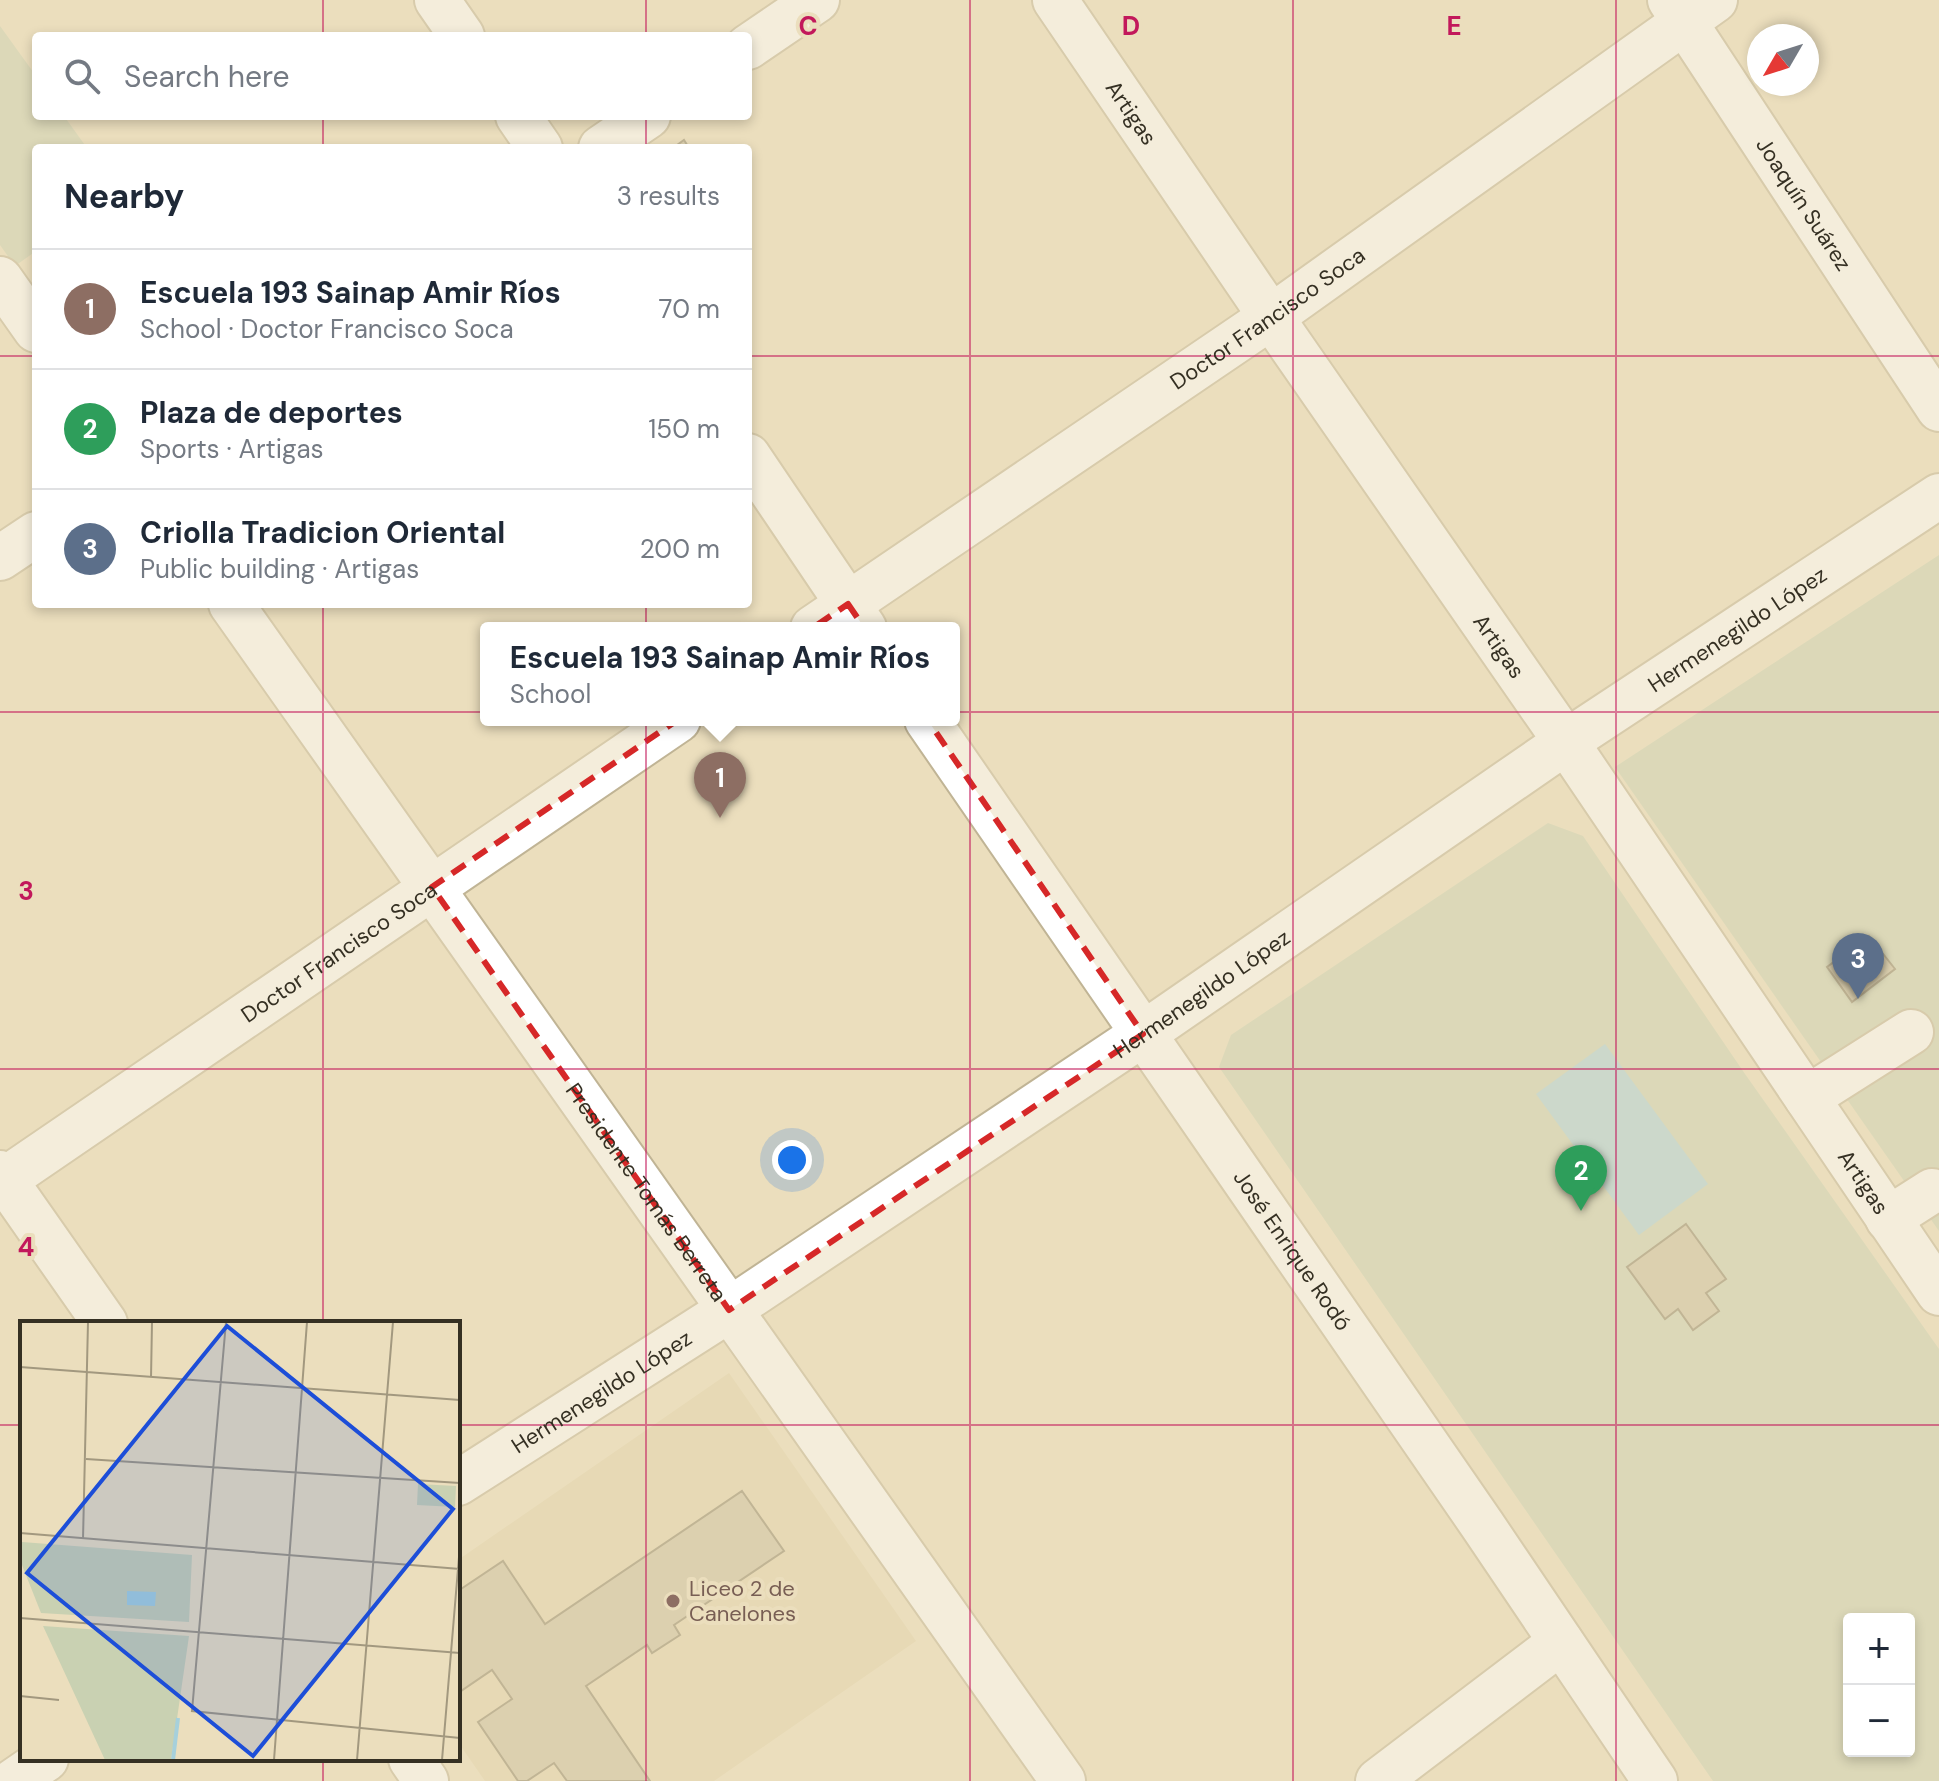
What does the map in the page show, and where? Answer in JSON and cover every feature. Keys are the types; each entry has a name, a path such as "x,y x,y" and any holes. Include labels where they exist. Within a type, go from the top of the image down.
{"main road":[{"path":"437,0 459,32"},
{"path":"752,44 817,0"},
{"name":"Artigas","path":"1055,0 1566,742 1939,1293"},
{"name":"Doctor Francisco Soca","path":"842,620 1271,317 1690,7"},
{"name":"Joaquín Suárez","path":"1690,7 1939,409"},
{"path":"521,120 537,144"},
{"path":"607,144 642,120"},
{"path":"0,279 32,324"},
{"path":"752,463 842,620"},
{"name":"Hermenegildo López","path":"460,1482 729,1310 1143,1034 1566,742 1939,496"},
{"path":"0,558 32,537"},
{"name":"Presidente Tomás Berreta","path":"234,608 1063,1781"},
{"name":"Doctor Francisco Soca","path":"2,1178 669,726"},
{"name":"José Enrique Rodó","path":"931,726 1655,1781"},
{"path":"1807,1098 1911,1032"},
{"path":"2,1178 104,1321"},
{"path":"1888,1219 1932,1191"},
{"path":"1378,1781 1561,1642"},
{"path":"14,1781 43,1761"},
{"path":"412,1761 426,1781"}],"highlighted area":[{"path":"848,604 1143,1034 729,1310 432,887"}],"shaded area":[{"name":"Liceo 2 de Canelones","path":"729,1373 916,1641 714,1781 485,1781 460,1745 460,1559"}],"green space":[{"path":"0,26 32,70 32,120 67,120 84,144 32,144 32,254 15,266 0,245"},
{"path":"1939,555 1939,1231 1615,767"},
{"path":"1548,823 1583,836 1745,1074 1939,1349 1939,1781 1713,1781 1219,1067 1231,1035"}],"water":[{"path":"1605,1044 1708,1184 1639,1235 1536,1094"}],"building":[{"path":"1869,936 1895,969 1852,1002 1827,967"},
{"path":"1686,1224 1726,1279 1706,1293 1719,1311 1693,1330 1678,1309 1665,1319 1627,1267"},
{"path":"742,1491 784,1551 674,1625 680,1635 652,1653 647,1645 586,1686 650,1781 567,1781 554,1763 527,1781 518,1781 478,1722 512,1699 492,1670 460,1692 460,1590 503,1561 545,1624"}],"place":[{"name":"Escuela 193 Sainap Amir Ríos","path":"720,818"},
{"name":"Criolla Tradicion Oriental","path":"1858,999"},
{"name":"Plaza de deportes","path":"1581,1211"},
{"name":"Liceo 2 de Canelones","path":"673,1601"}]}
